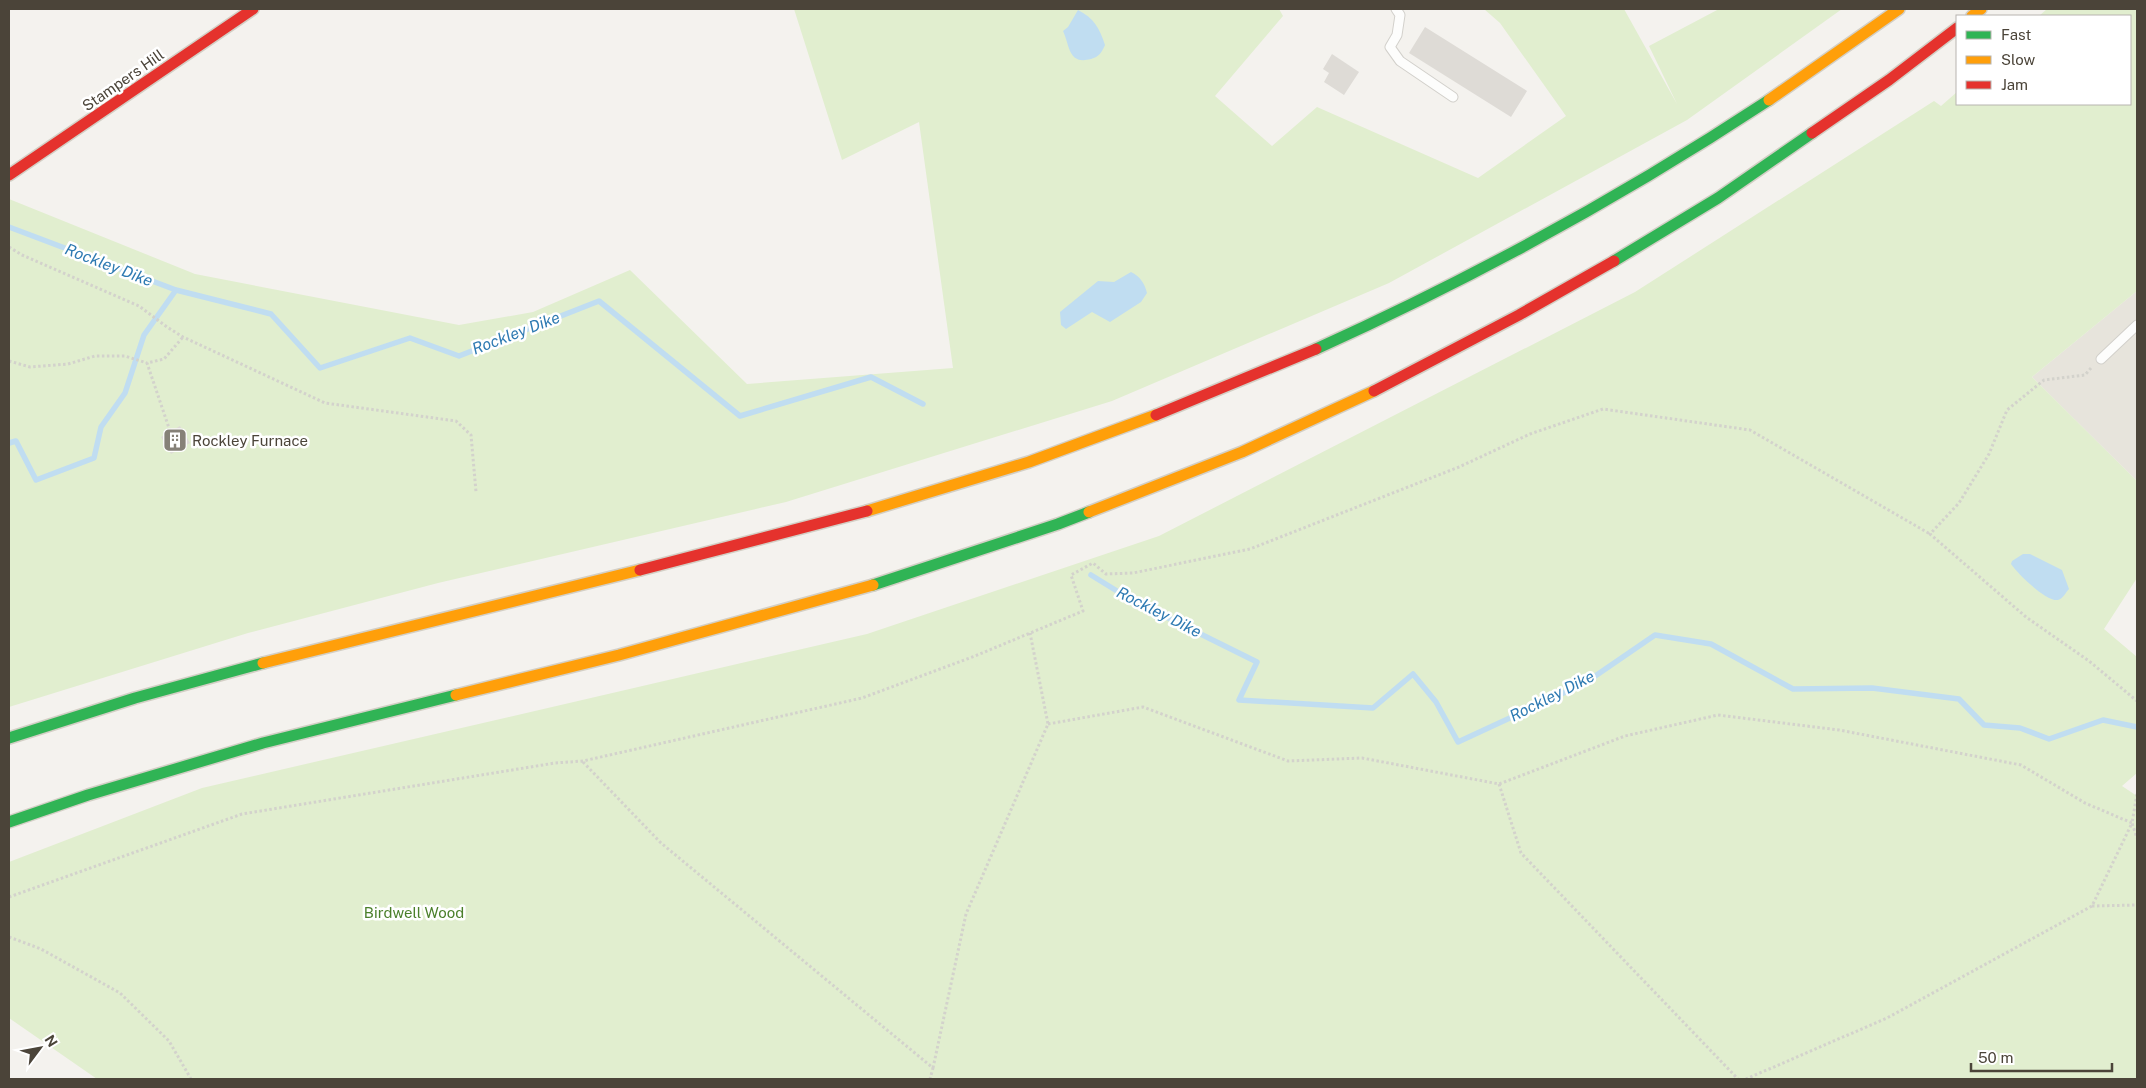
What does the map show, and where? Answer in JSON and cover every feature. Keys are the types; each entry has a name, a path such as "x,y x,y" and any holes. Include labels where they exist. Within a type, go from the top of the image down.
{"main road":[{"name":"Stampers Hill","path":"9,175 50,149 253,9"},
{"path":"9,738 78,714 301,651 625,573 888,505 1031,461 1135,423 1307,354 1457,283 1676,160 1776,95 1899,9"},
{"path":"9,822 88,795 263,743 619,654 847,594 1058,524 1242,452 1371,393 1511,320 1613,262 1718,198 1889,80 1956,29"}],"lane":[{"path":"1396,9 1400,15 1397,35 1390,47 1400,61 1453,97"},
{"path":"2100,359 2137,325"}],"path":[{"path":"9,247 22,255 139,306 166,327 184,337 325,403 456,421 470,435 476,492"},
{"path":"9,361 30,367 68,364 95,356 125,356 148,363 164,359 184,337"},
{"path":"1930,534 1958,502 1989,454 2006,410 2044,380 2085,375 2100,359"},
{"path":"148,363 170,432"},
{"path":"9,897 242,814 555,763 583,761 862,698 1083,611 1071,575 1093,563 1106,574 1133,573 1250,549 1460,467 1530,434 1603,409 1750,430 1930,534 2026,617 2089,661 2137,701"},
{"path":"930,1079 966,914 1007,823 1048,724 1030,633"},
{"path":"1048,724 1143,707 1288,761 1362,758 1499,784 1625,736 1718,715 1839,730 2021,765 2085,803 2132,823 2137,838"},
{"path":"583,761 661,843 933,1068"},
{"path":"1499,784 1521,852 1738,1079"},
{"path":"2092,906 2132,823 2137,794"},
{"path":"1746,1079 1887,1018 2092,906 2137,905"},
{"path":"9,937 41,949 120,993 169,1042 191,1079"}],"shaded area":[{"path":"2137,291 2137,481 2032,377"}],"green space":[{"path":"794,9 1279,9 1283,16 1215,96 1272,146 1317,107 1478,178 1566,116 1500,23 1484,9 1624,9 1677,104 1649,46 1719,9 1842,9 1687,120 1389,283 1112,401 786,502 438,583 248,633 9,707 9,199 195,274 459,325 533,312 630,270 747,384 953,368 919,122 842,160"},
{"name":"Birdwell Wood","path":"2047,9 2137,9 2137,291 2032,377 2137,481 2137,578 2104,629 2137,657 2137,773 2122,786 2137,796 2137,1079 97,1079 9,1018 9,862 202,788 867,634 1159,536 1635,292 1934,101 1941,106 1956,93 1956,105 2131,105 2131,15 2040,15"}],"water":[{"path":"1078,10 1096,24 1105,45 1100,54 1091,59 1083,60 1074,57 1063,31 1068,27"},
{"path":"1131,272 1143,283 1147,293 1141,302 1110,322 1092,312 1066,329 1061,325 1060,312 1098,281 1114,282"},
{"path":"2023,554 2030,554 2062,570 2069,589 2061,598 2058,600 2053,599 2039,592 2014,568 2011,564 2012,561"}],"building":[{"path":"1425,27 1527,91 1511,117 1409,53"},
{"path":"1332,54 1359,72 1344,95 1324,82 1329,73 1323,69"},
{"name":"Rockley Furnace","path":"180,426 190,443 171,454 161,437"}],"waterway":[{"name":"Rockley Dike","path":"9,227 176,290 271,314 320,368 410,338 459,356 599,301 740,416 871,377 923,404"},
{"path":"9,443 16,441 36,480 94,458 101,427 125,393 144,335 176,290"},
{"name":"Rockley Dike","path":"1091,575 1130,599 1257,662 1239,700 1373,708 1413,674 1436,702 1458,742 1585,683 1655,635 1711,644 1793,689 1872,688 1959,699 1984,725 2020,728 2049,739 2103,720 2137,727"}],"traffic: fast":[{"path":"1316,349 1433,294 1547,234 1660,169 1769,100"},
{"path":"1614,261 1718,198 1812,133"},
{"path":"873,585 1089,512"},
{"path":"9,738 135,698 263,663"},
{"path":"9,822 88,795 263,743 456,695"}],"traffic: slow":[{"path":"1769,100 1899,9"},
{"path":"1973,15 1981,9"},
{"path":"1089,512 1242,452 1374,391"},
{"path":"867,511 1029,462 1156,415"},
{"path":"263,663 640,570"},
{"path":"456,695 619,655 873,585"}],"traffic: jam":[{"path":"9,175 253,9"},
{"path":"1812,133 1889,80 1956,29"},
{"path":"1374,391 1519,315 1614,261"},
{"path":"1156,415 1316,349"},
{"path":"640,570 867,511"}],"place":[{"name":"Rockley Furnace","path":"175,440"}]}
